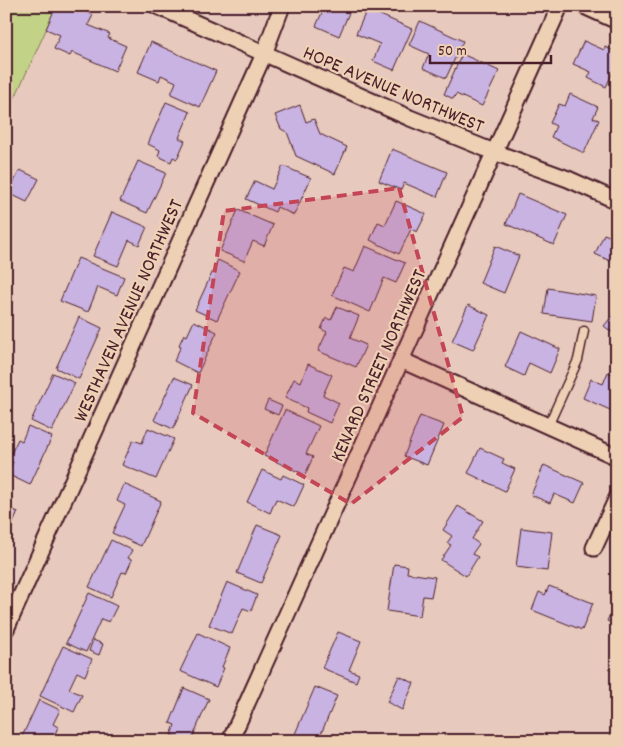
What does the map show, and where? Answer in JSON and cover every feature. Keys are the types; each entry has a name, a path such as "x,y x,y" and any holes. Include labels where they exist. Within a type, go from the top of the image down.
{"street":[{"name":"HOPE AVENUE NORTHWEST","path":"157,6 410,118 568,179 617,201"},
{"name":"WESTHAVEN AVENUE NORTHWEST","path":"6,629 264,54 282,6"},
{"name":"KENARD STREET NORTHWEST","path":"230,741 560,6"},
{"path":"584,6 617,21"},
{"path":"401,360 617,457"},
{"path":"594,548 617,498"}],"lane":[{"path":"548,426 578,360 584,331"}],"highlighted area":[{"path":"399,188 463,417 351,504 193,413 224,211"}],"green space":[{"path":"6,6 57,6 6,117"}],"building":[{"path":"56,6 70,10 73,6 93,15 88,25 110,34 108,38 126,46 115,71 72,52 70,56 54,49 60,35 46,29"},
{"path":"325,6 352,6 339,36 316,26"},
{"path":"367,9 412,29 394,70 373,61 380,44 356,34"},
{"path":"420,21 463,41 446,78 423,68 429,54 409,45"},
{"path":"584,41 604,50 605,47 617,52 617,63 606,87 588,78 591,72 573,64"},
{"path":"151,42 216,71 200,107 171,94 176,82 161,75 159,81 138,72"},
{"path":"462,54 499,71 482,106 456,94 453,99 444,94"},
{"path":"570,94 598,107 593,118 599,120 584,153 551,137 556,126 550,123 559,104 565,106"},
{"path":"166,102 190,112 179,138 185,141 177,159 173,157 171,162 158,156 160,150 148,144"},
{"path":"300,105 306,122 314,119 320,134 347,147 335,174 296,156 287,132 281,129 275,115"},
{"path":"392,149 447,172 437,197 404,183 401,190 379,181"},
{"path":"138,161 166,173 147,213 120,201"},
{"path":"283,166 311,178 294,215 277,207 275,212 246,199 255,181 272,189"},
{"path":"20,170 39,179 27,202 8,193"},
{"path":"518,194 567,215 554,245 506,224"},
{"path":"396,201 426,214 417,232 411,229 399,254 370,240 378,222 385,225"},
{"path":"238,210 273,225 264,246 253,241 244,261 220,251"},
{"path":"112,212 147,227 139,245 129,240 118,266 93,256"},
{"path":"604,234 617,239 617,264 595,254"},
{"path":"365,246 405,263 396,283 384,278 370,312 332,295 344,268 354,272"},
{"path":"495,246 519,256 504,293 480,283"},
{"path":"78,258 124,277 117,295 98,287 88,312 60,301"},
{"path":"218,260 240,271 217,320 195,310"},
{"path":"548,288 596,296 592,321 544,314"},
{"path":"468,305 489,315 473,350 452,341"},
{"path":"337,307 359,316 350,338 366,345 356,367 318,351 327,332 321,329 326,318 331,320"},
{"path":"617,310 617,336 604,326"},
{"path":"79,317 102,328 79,379 56,368"},
{"path":"194,321 217,332 198,373 174,361 184,334 187,336"},
{"path":"521,331 560,349 550,373 529,363 524,376 505,367"},
{"path":"308,364 332,375 323,395 339,403 330,423 306,412 307,408 285,398 294,379 301,382"},
{"path":"608,372 617,376 617,413 583,398 591,379 603,384"},
{"path":"53,373 75,383 52,431 31,421"},
{"path":"174,377 193,385 173,429 154,420"},
{"path":"268,400 282,406 278,415 264,409"},
{"path":"285,410 319,426 306,454 313,457 305,475 264,456"},
{"path":"420,416 444,425 427,465 404,456"},
{"path":"28,426 52,437 30,485 7,474 13,462 8,460 18,439 22,441"},
{"path":"148,428 174,439 156,479 122,465 133,440 142,443"},
{"path":"480,448 504,459 502,463 515,469 505,491 468,473"},
{"path":"544,465 584,483 575,503 554,494 550,503 531,495"},
{"path":"262,470 281,479 283,475 304,485 294,507 276,499 270,513 247,502"},
{"path":"124,484 161,501 141,546 112,533 125,505 117,501"},
{"path":"458,506 483,521 472,539 479,544 472,554 478,557 466,576 441,560 451,545 447,543 452,536 443,530"},
{"path":"6,507 18,512 10,530 6,529"},
{"path":"257,525 282,535 261,583 237,573"},
{"path":"521,528 552,532 547,571 516,567"},
{"path":"111,540 132,550 128,558 132,560 126,573 122,572 111,597 89,587"},
{"path":"394,564 408,566 407,573 435,577 431,597 423,596 420,616 387,611"},
{"path":"227,582 257,595 251,611 243,608 232,634 209,625"},
{"path":"549,586 593,603 582,630 532,610 539,592 545,595"},
{"path":"89,593 117,606 109,622 101,619 86,652 66,643"},
{"path":"617,599 617,625 607,621"},
{"path":"338,632 361,641 349,670 359,674 356,682 322,668"},
{"path":"198,633 230,648 216,687 180,671"},
{"path":"93,640 103,644 99,655 89,651"},
{"path":"63,646 92,659 85,676 77,672 69,689 82,695 74,712 40,696"},
{"path":"399,676 414,683 402,710 387,702"},
{"path":"315,687 337,696 318,741 292,741"},
{"path":"184,688 209,699 191,741 185,741 171,735 175,725 170,723"},
{"path":"39,700 60,710 53,724 58,727 52,741 20,741"}]}
